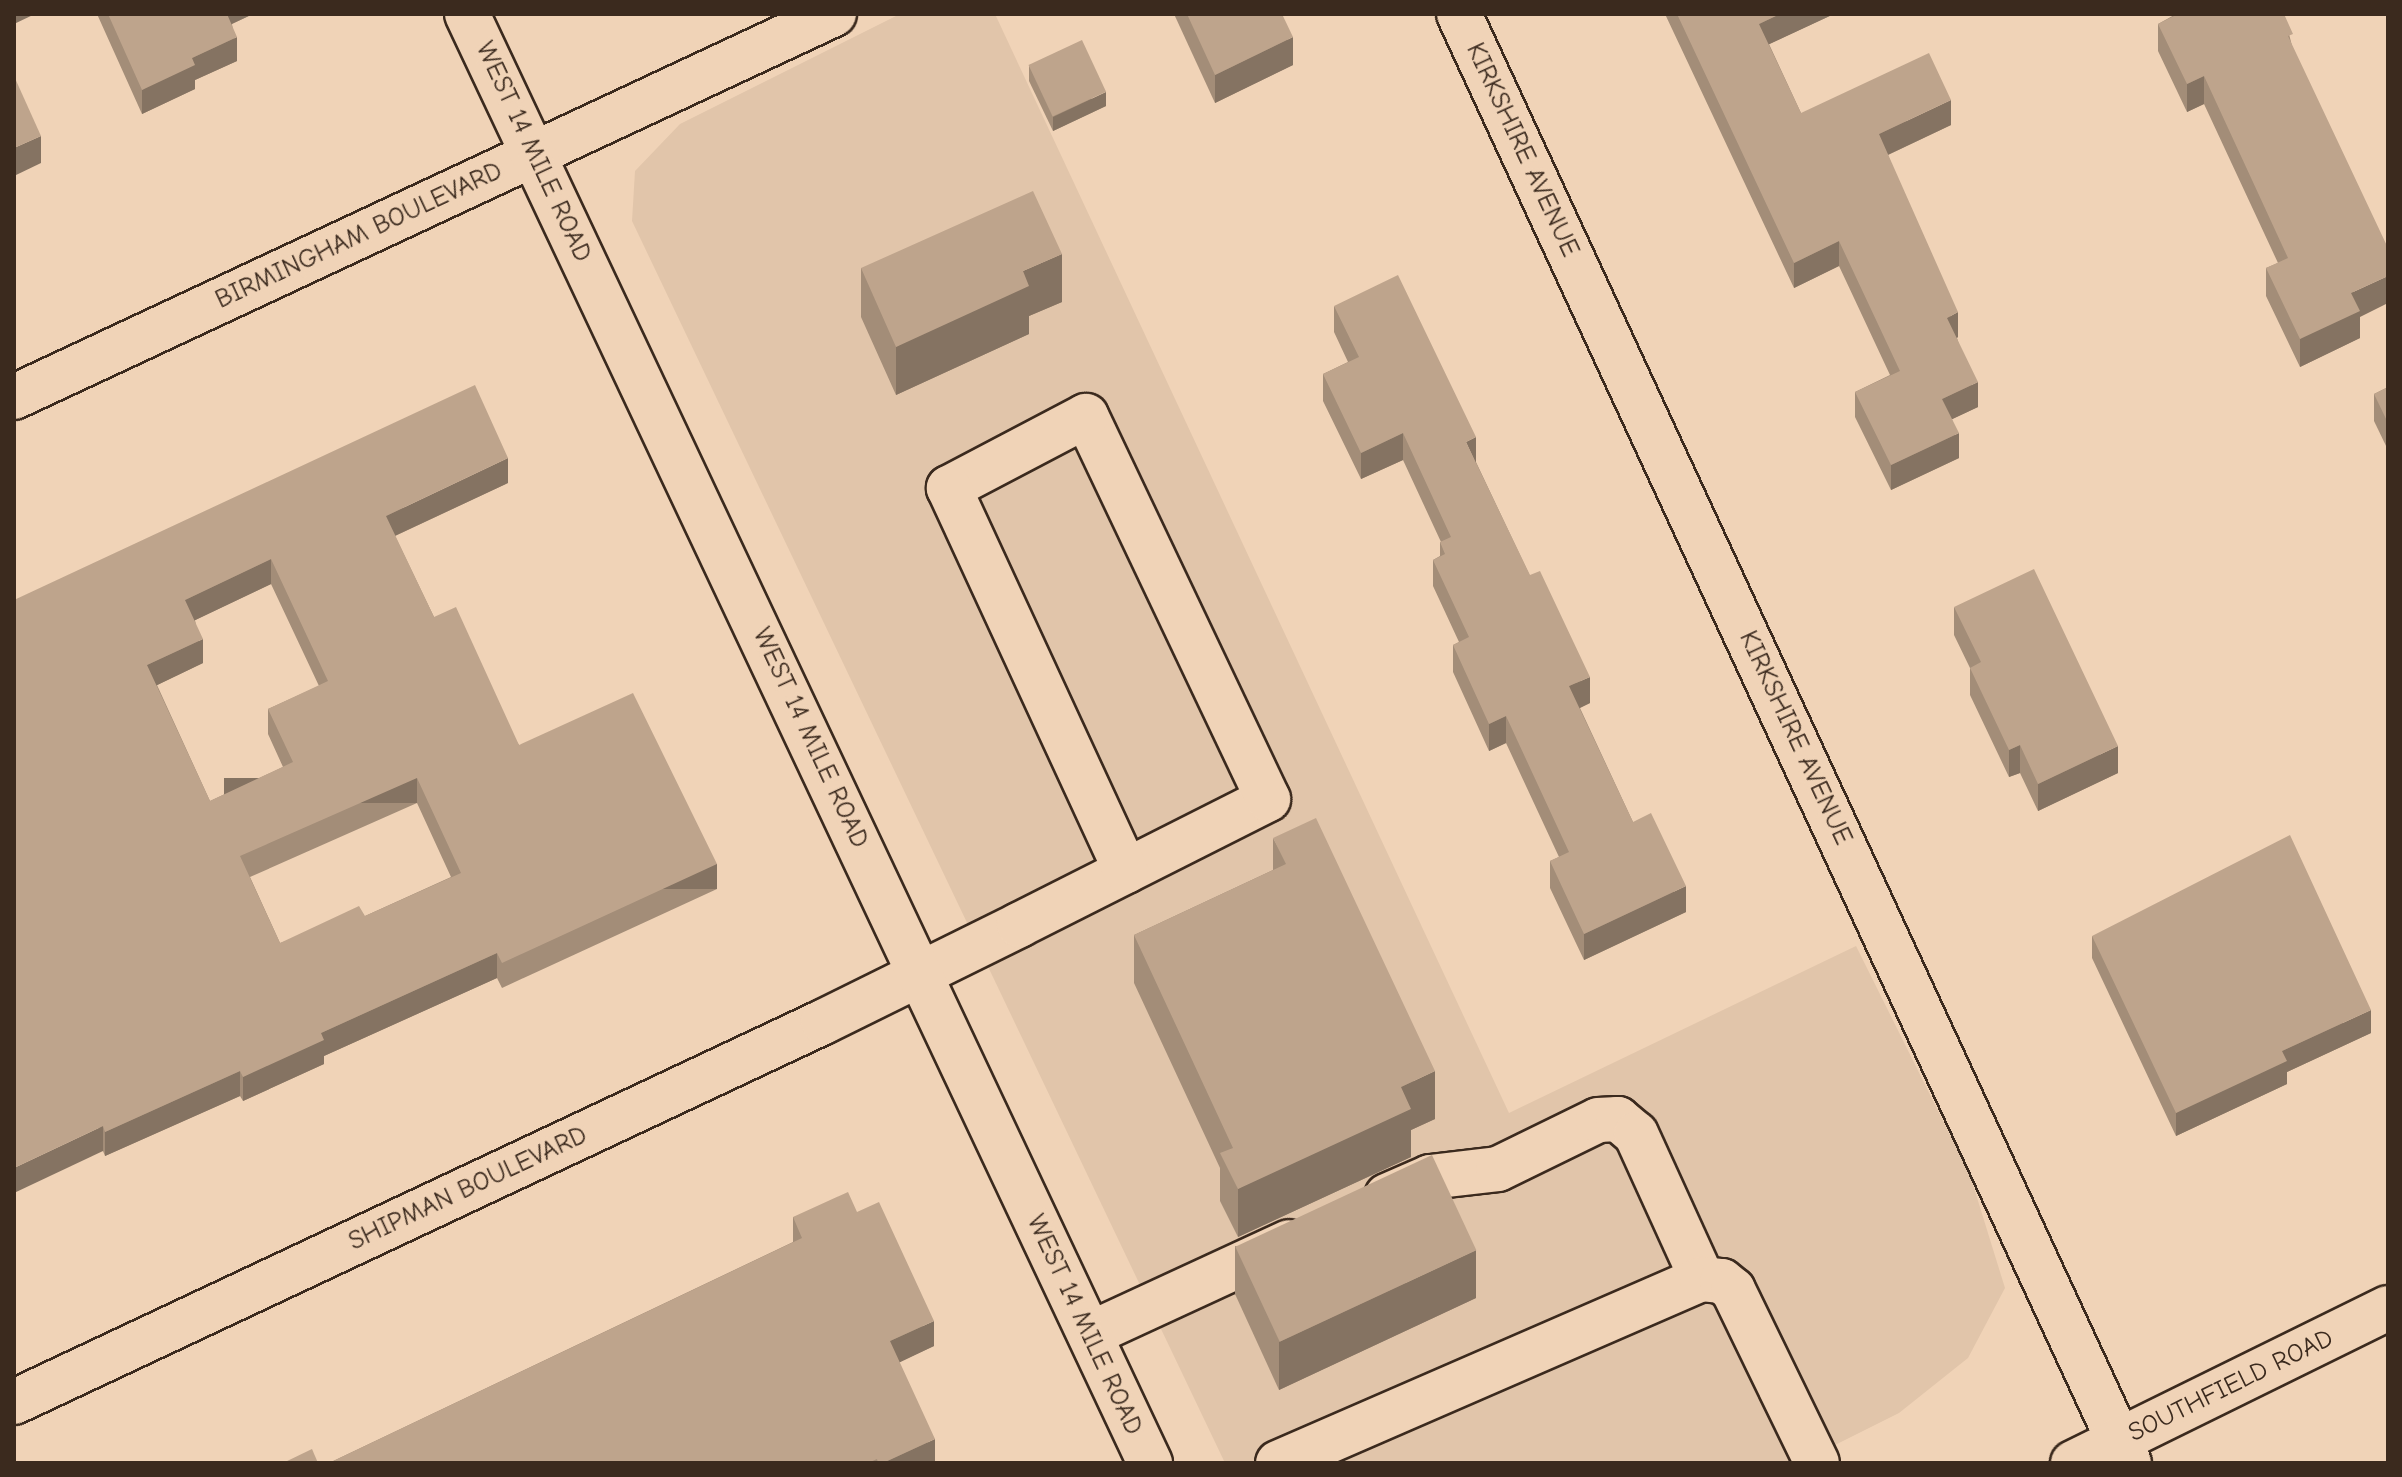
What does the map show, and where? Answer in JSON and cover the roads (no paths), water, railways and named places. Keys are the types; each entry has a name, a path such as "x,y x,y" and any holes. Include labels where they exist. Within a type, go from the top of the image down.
{"street":[{"name":"WEST 14 MILE ROAD","path":"467,14 1150,1463"},
{"name":"BIRMINGHAM BOULEVARD","path":"14,397 834,14"},
{"name":"KIRKSHIRE AVENUE","path":"1459,14 2124,1452"},
{"name":"SHIPMAN BOULEVARD","path":"14,1402 921,974 1126,871 1268,799 1086,416 949,488 1126,871"},
{"path":"1090,1334 1430,1177 1498,1169 1598,1120 1618,1119 1636,1134 1702,1279"},
{"path":"1278,1463 1702,1279 1722,1281 1733,1290 1817,1463"},
{"name":"SOUTHFIELD ROAD","path":"2073,1463 2124,1452 2388,1308"}]}
